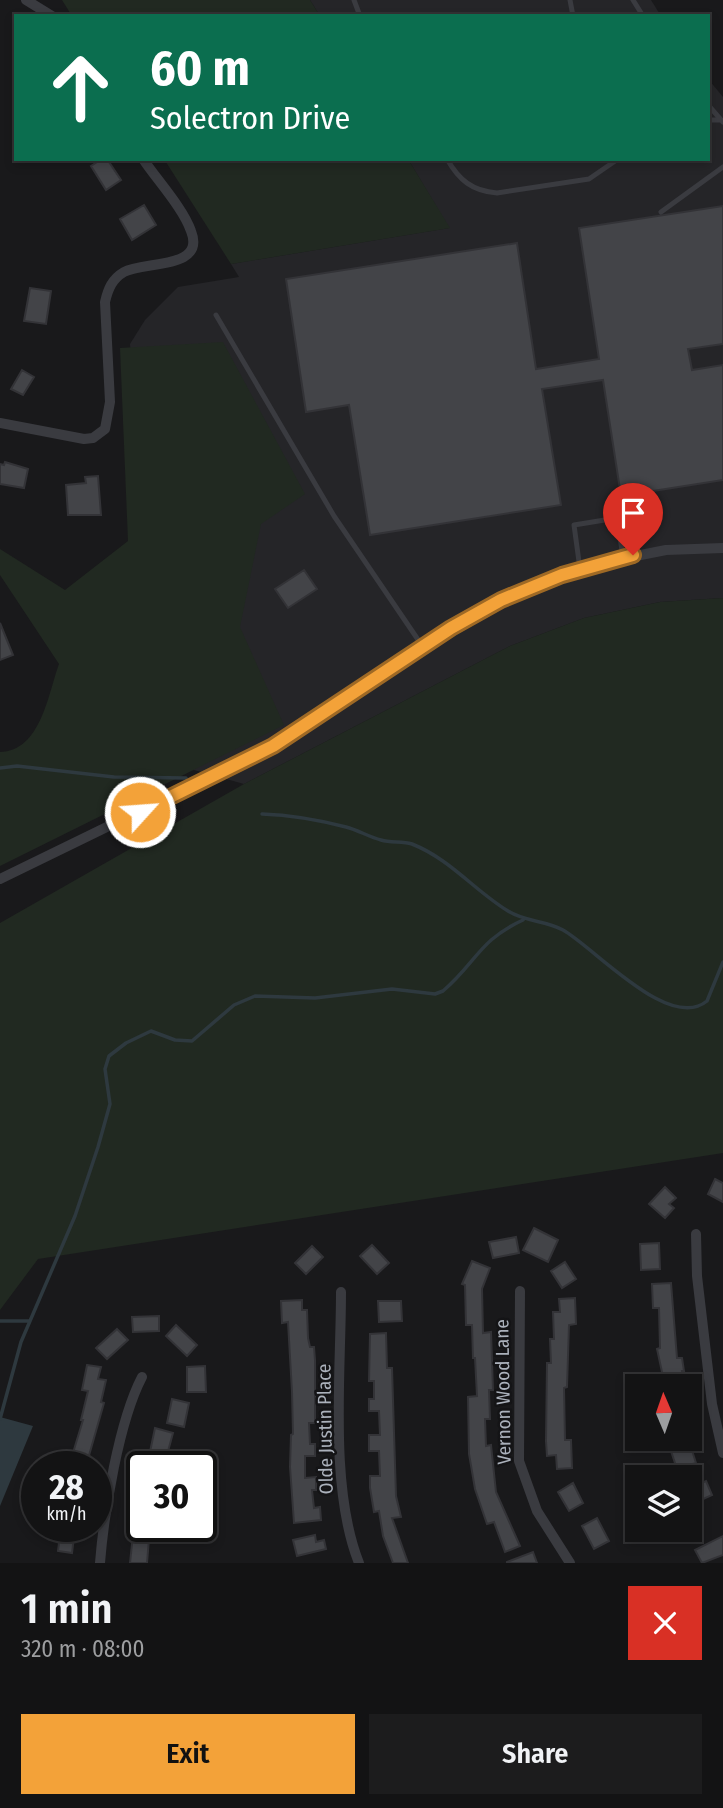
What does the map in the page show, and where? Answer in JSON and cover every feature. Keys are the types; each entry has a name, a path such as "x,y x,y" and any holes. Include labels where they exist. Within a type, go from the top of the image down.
{"street":[{"path":"26,0 49,14"},
{"path":"0,423 84,439 93,438 106,429 110,402 105,302 108,290 124,272 179,261 189,252 192,244 191,229 144,161"},
{"path":"0,879 233,768 314,721 423,647 501,600 580,569 623,557 693,547 723,548"},
{"path":"696,1234 697,1276 712,1404 723,1453"},
{"name":"Vernon Wood Lane","path":"520,1291 519,1461 537,1511 570,1563"},
{"name":"Olde Justin Place","path":"341,1292 342,1484 347,1518 359,1563"},
{"path":"100,1563 106,1514 127,1414 142,1377"}],"lane":[{"path":"710,107 722,121"},
{"path":"448,161 463,182 485,192 497,193 589,179 615,161"},
{"path":"661,212 723,167"},
{"path":"216,315 334,516 423,647"},
{"path":"580,569 574,525 617,518 623,557"}],"shaded area":[{"path":"62,0 310,0 319,14 71,14"},
{"path":"310,0 651,0 660,14 319,14"},
{"path":"710,81 723,97 723,598 660,602 584,618 510,646 244,784 144,756 140,465 130,344 145,320 178,287 239,277 231,264 449,228 409,161 710,161"},
{"path":"165,161 409,161 450,228 231,264"},
{"path":"223,342 305,494 261,524 240,627 284,725 0,866 0,752 14,749 34,732 59,664 0,575 0,549 65,590 128,541 120,348"},
{"path":"723,598 723,1153 38,1259 0,1310 0,923 244,784 510,646 584,618 660,602"},
{"path":"0,1417 33,1426 0,1506"}],"building":[{"path":"99,161 108,161 121,180 106,190 91,166"},
{"path":"144,205 156,225 132,240 120,219"},
{"path":"723,206 723,344 688,349 692,370 723,365 723,480 621,496 603,380 542,389 561,505 370,535 349,405 306,412 286,279 517,243 536,369 599,359 579,228"},
{"path":"30,288 51,291 46,324 24,321"},
{"path":"22,370 34,377 23,395 11,389"},
{"path":"5,462 28,469 24,488 0,484 0,464 4,465"},
{"path":"98,476 101,515 68,515 66,485 86,483 85,477"},
{"path":"304,570 317,589 288,608 275,589"},
{"path":"0,623 13,655 0,660"},
{"path":"715,1179 723,1183 723,1202 708,1194"},
{"path":"665,1187 676,1198 669,1204 674,1208 665,1218 649,1204"},
{"path":"534,1228 558,1240 548,1262 523,1250"},
{"path":"516,1237 519,1253 493,1258 489,1242"},
{"path":"659,1243 660,1269 641,1270 640,1244"},
{"path":"372,1245 389,1263 377,1274 360,1256"},
{"path":"312,1246 323,1257 306,1274 295,1263"},
{"path":"472,1261 490,1268 482,1289 483,1333 491,1332 493,1390 489,1390 490,1419 485,1419 486,1446 491,1445 496,1492 520,1546 505,1552 494,1522 487,1524 475,1489 469,1454 468,1397 477,1396 472,1325 466,1325 465,1285 462,1284"},
{"path":"565,1262 576,1279 562,1288 551,1271"},
{"path":"671,1283 677,1358 682,1358 682,1374 662,1374 657,1349 660,1348 659,1308 653,1308 652,1284"},
{"path":"575,1298 576,1324 569,1325 567,1387 564,1388 565,1440 571,1440 572,1468 557,1469 556,1455 547,1456 547,1363 551,1363 550,1339 554,1339 553,1312 560,1312 559,1299"},
{"path":"302,1300 302,1310 307,1310 308,1338 310,1347 314,1347 315,1360 315,1423 309,1423 310,1444 315,1444 315,1456 305,1456 305,1478 316,1477 316,1490 312,1490 314,1508 320,1507 321,1520 294,1523 290,1467 293,1434 288,1322 282,1323 281,1301"},
{"path":"378,1301 401,1301 402,1321 379,1322"},
{"path":"159,1316 159,1331 133,1332 132,1317"},
{"path":"176,1325 197,1345 187,1356 166,1336"},
{"path":"117,1329 128,1340 107,1359 96,1348"},
{"path":"386,1333 387,1368 392,1368 396,1496 401,1517 392,1518 408,1563 393,1563 383,1536 379,1511 374,1512 370,1488 370,1476 380,1476 379,1451 369,1451 369,1435 380,1435 379,1411 369,1411 369,1399 374,1399 374,1381 369,1381 370,1334"},
{"path":"87,1365 101,1367 98,1379 106,1380 101,1402 104,1403 90,1451 74,1451 88,1391 82,1390"},
{"path":"205,1366 206,1392 187,1392 187,1367"},
{"path":"172,1399 189,1403 184,1427 167,1423"},
{"path":"155,1428 173,1433 168,1451 150,1451"},
{"path":"671,1451 692,1451 696,1463 676,1465"},
{"path":"706,1481 712,1495 702,1500 702,1483"},
{"path":"573,1483 583,1503 569,1511 558,1492"},
{"path":"597,1518 609,1541 594,1549 582,1526"},
{"path":"315,1535 316,1542 324,1540 326,1549 297,1556 293,1540"},
{"path":"723,1536 723,1555 702,1563 695,1550"},
{"path":"59,1542 73,1542 72,1553 58,1551"},
{"path":"132,1542 149,1542 147,1563 130,1563"},
{"path":"533,1552 537,1563 507,1563 507,1562"}],"waterway":[{"path":"0,768 17,766 114,777 186,778"},
{"path":"262,814 325,822 381,840 412,844 426,850 508,911 563,930 633,984 673,1006 691,1008 707,1001 723,962"},
{"path":"0,1419 21,1342 75,1216 98,1147 110,1104 105,1069 109,1056 126,1043 151,1031 175,1040 192,1041 234,1005 255,996 315,998 392,989 435,994 454,981 487,944 523,920"},
{"path":"0,1321 30,1321"}],"route":[{"path":"140,812 273,746 451,628 501,600 562,575 633,555"}]}
